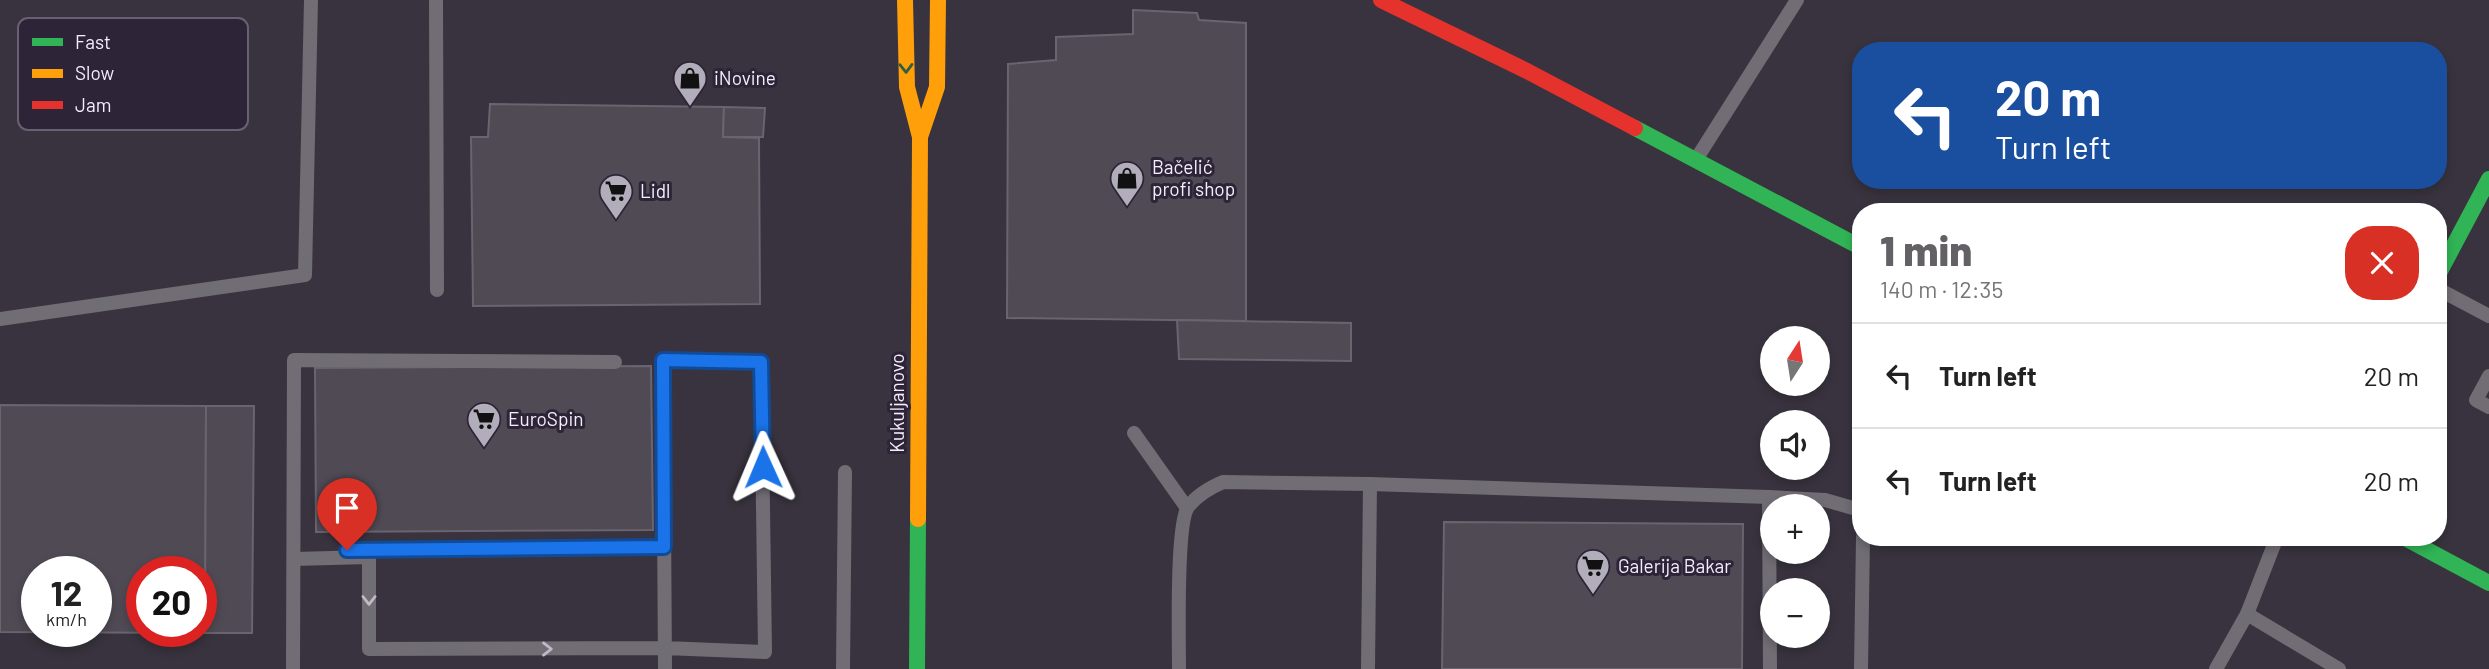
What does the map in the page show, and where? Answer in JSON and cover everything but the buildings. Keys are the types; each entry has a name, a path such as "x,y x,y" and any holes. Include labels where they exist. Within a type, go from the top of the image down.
{"main road":[{"name":"Kukuljanovo","path":"905,0 906,87 920,136 917,669"},
{"name":"Kukuljanovo","path":"920,136 937,87 938,0"},
{"path":"1381,0 1527,71 1852,243"},
{"path":"937,87 954,32"},
{"path":"2447,258 2489,179"},
{"path":"2420,546 2489,583"}],"lane":[{"path":"0,318 305,275 311,0"},
{"path":"436,0 437,290"},
{"path":"1696,159 1797,0"},
{"path":"2447,294 2489,316"},
{"path":"293,669 294,360 615,362"},
{"path":"294,555 369,557 369,649 665,648 765,652 761,362 663,360 664,547 665,648 665,669"},
{"path":"2489,376 2476,400 2489,407"},
{"path":"1133,433 1187,508"},
{"path":"843,669 845,472"},
{"path":"1179,669 1182,531 1187,508 1204,491 1223,482 1760,497"},
{"path":"1368,669 1370,484"},
{"path":"1830,501 1852,508"},
{"path":"1861,669 1863,546"},
{"path":"2216,669 2248,614 2274,546"},
{"path":"294,555 664,547"},
{"path":"1769,564 1770,669"},
{"path":"2248,614 2339,669"}],"traffic: fast":[{"path":"1635,128 1852,243"},
{"path":"2447,258 2489,179"},
{"path":"917,669 918,519"},
{"path":"2420,546 2489,583"}],"traffic: slow":[{"path":"905,0 907,87 920,137 918,519"},
{"path":"920,137 937,87 938,0"}],"traffic: jam":[{"path":"1381,0 1527,71 1635,128"}],"place":[{"name":"iNovine","path":"690,108"},
{"name":"Bačelić profi shop","path":"1127,208"},
{"name":"Lidl","path":"616,221"},
{"name":"EuroSpin","path":"484,449"},
{"name":"Galerija Bakar","path":"1593,596"}],"route":[{"path":"347,550 664,547 663,360 761,362 763,467"}]}
